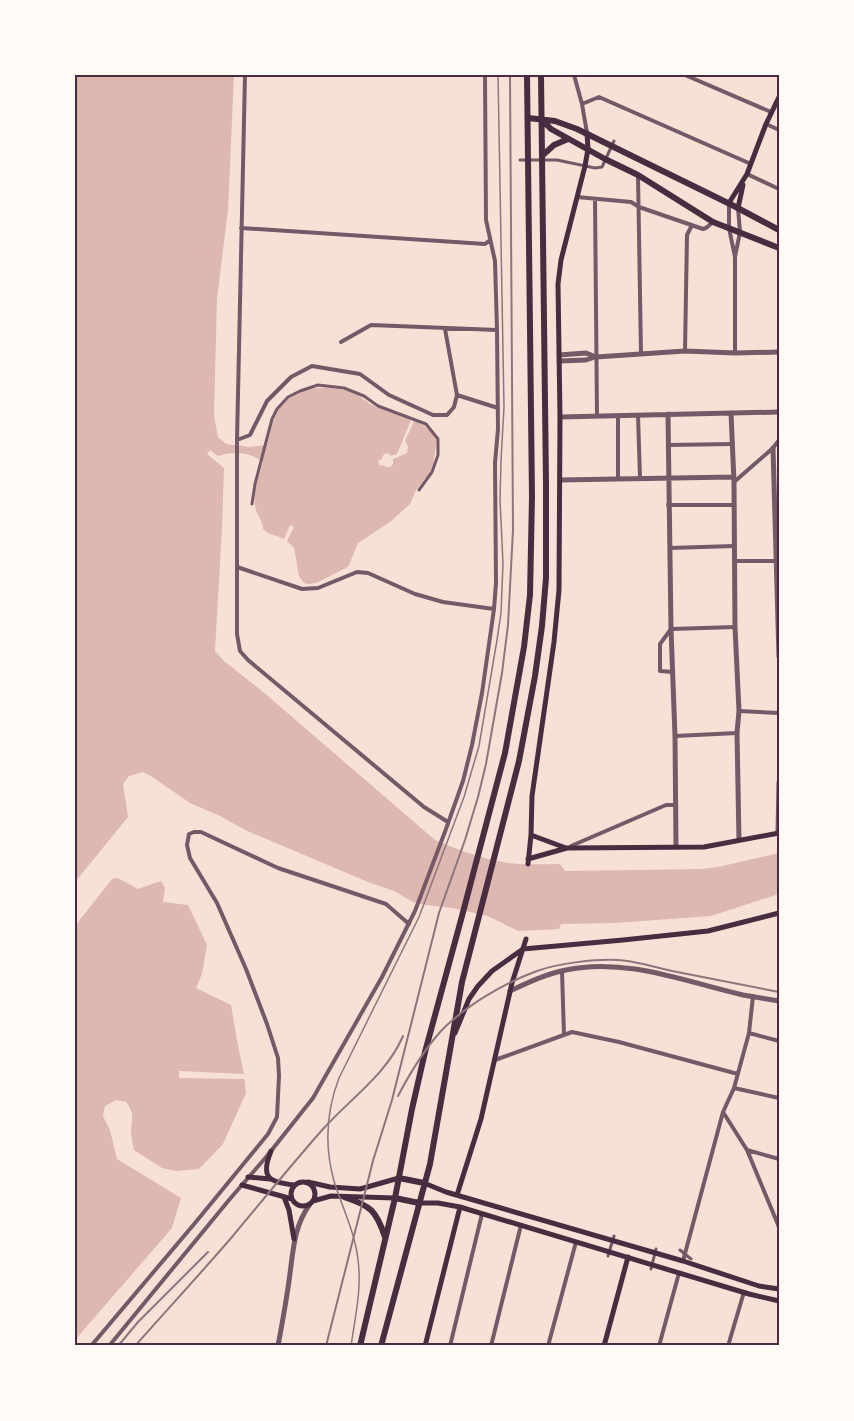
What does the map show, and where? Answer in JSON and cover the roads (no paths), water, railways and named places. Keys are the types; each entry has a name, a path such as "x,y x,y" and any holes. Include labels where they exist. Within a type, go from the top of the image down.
{"main road":[{"path":"360,1346 395,1198 425,1052 505,753 524,647 530,595 532,497 527,75"},
{"path":"381,1346 430,1164 462,982 519,761 542,626 546,578 546,484 541,75"},
{"path":"729,203 746,177 779,97"},
{"path":"528,118 566,124 613,143 779,230"},
{"path":"541,120 568,140 638,175 713,222 779,248"},
{"path":"587,133 588,149 585,166 561,260 558,284 560,590 532,796 528,861 567,848 704,847 778,833"},
{"path":"543,158 554,144 568,140"},
{"path":"738,208 746,177"},
{"path":"531,835 567,848"},
{"path":"452,1039 469,999 478,986 492,971 523,949 708,931 779,913"},
{"path":"457,1195 481,1119 510,991 526,939"},
{"path":"271,1151 266,1169 267,1175 276,1183 294,1185 301,1181 360,1190 399,1178 424,1183 457,1195 656,1251 759,1286 779,1289"},
{"path":"248,1178 270,1179"},
{"path":"308,1182 315,1190 315,1198 311,1203"},
{"path":"242,1185 292,1199 303,1206 331,1196 395,1198 460,1207 609,1254 628,1257 652,1267 779,1301"},
{"path":"292,1199 291,1192 294,1185"},
{"path":"284,1197 289,1210 294,1239"},
{"path":"344,1197 370,1208 376,1215 385,1237"},
{"path":"425,1346 460,1207"},
{"path":"604,1346 628,1257"}],"street":[{"path":"245,75 237,440 237,634 240,651 424,807 448,822"},
{"path":"109,1346 313,1098 377,986 409,924 462,781 482,693 496,583 497,330 495,261 486,220 485,75"},
{"path":"574,75 587,133"},
{"path":"686,75 771,112"},
{"path":"582,104 599,97 752,164"},
{"path":"766,124 779,130"},
{"path":"520,160 543,158 595,168 602,167 613,143"},
{"path":"638,175 641,355"},
{"path":"746,177 779,189"},
{"path":"577,197 631,202 639,207 703,229 713,222"},
{"path":"594,199 597,416"},
{"path":"729,203 729,228 735,257"},
{"path":"735,353 735,257 740,232 738,208"},
{"path":"685,351 687,235 692,225"},
{"path":"241,228 485,244 490,240"},
{"path":"341,342 371,325 497,330"},
{"path":"237,440 250,435 267,401 291,376 312,366 360,374 389,395 433,415 447,414 454,407 457,395 445,329"},
{"path":"560,362 596,357 685,351 779,352"},
{"path":"559,354 586,353 596,357"},
{"path":"252,504 261,460 277,409 288,397 318,385 344,388 364,396 378,406 426,424 438,439 438,455 432,472 419,490"},
{"path":"457,395 498,408"},
{"path":"560,417 779,412"},
{"path":"732,413 735,627 739,711 737,734 739,840"},
{"path":"668,414 676,847"},
{"path":"639,415 640,478"},
{"path":"618,416 618,478"},
{"path":"779,440 776,448 779,657"},
{"path":"668,445 733,444"},
{"path":"560,480 618,478 733,480 776,448"},
{"path":"668,505 733,505"},
{"path":"670,548 734,546"},
{"path":"734,561 778,561"},
{"path":"237,567 302,589 318,588 357,572 368,573 415,594 443,602 494,609"},
{"path":"671,629 735,627"},
{"path":"671,629 660,644 660,671 673,672"},
{"path":"739,711 779,712"},
{"path":"675,736 737,734"},
{"path":"778,833 779,782"},
{"path":"567,848 666,805 676,805"},
{"path":"91,1346 268,1134 277,1117 278,1058 246,969 217,903 190,858 187,845 189,834 201,832 278,868 386,904 409,924"},
{"path":"510,991 538,978 562,971 598,967 630,969 679,978 779,1001"},
{"path":"562,971 564,1035"},
{"path":"684,1261 723,1112 734,1088 750,1033 753,996"},
{"path":"495,1060 572,1032 619,1042 738,1074"},
{"path":"750,1033 779,1041"},
{"path":"734,1088 779,1098"},
{"path":"723,1112 747,1150 779,1227"},
{"path":"747,1150 779,1159"},
{"path":"277,1344 294,1239 305,1211 311,1203"},
{"path":"450,1346 482,1213"},
{"path":"492,1346 521,1225"},
{"path":"609,1254 614,1239"},
{"path":"548,1346 576,1242"},
{"path":"680,1250 691,1259"},
{"path":"652,1267 656,1251"},
{"path":"659,1346 679,1273"},
{"path":"728,1346 744,1292"}],"tram line":[{"path":"351,1346 358,1303 359,1271 354,1240 331,1168 328,1142 331,1103 339,1078 419,917 464,797 479,746 501,613 503,563 500,500 504,407 498,75"}],"railway":[{"path":"372,1164 392,1100 439,913 478,797 502,673 508,625 513,530 510,75"},
{"path":"398,1096 423,1054 451,1022 473,1004 498,989 546,968 588,961 625,961 779,992"},
{"path":"135,1346 232,1237 323,1129 378,1074 396,1050 403,1036"},
{"path":"326,1346 374,1157"},
{"path":"118,1346 138,1322 208,1252"}]}
